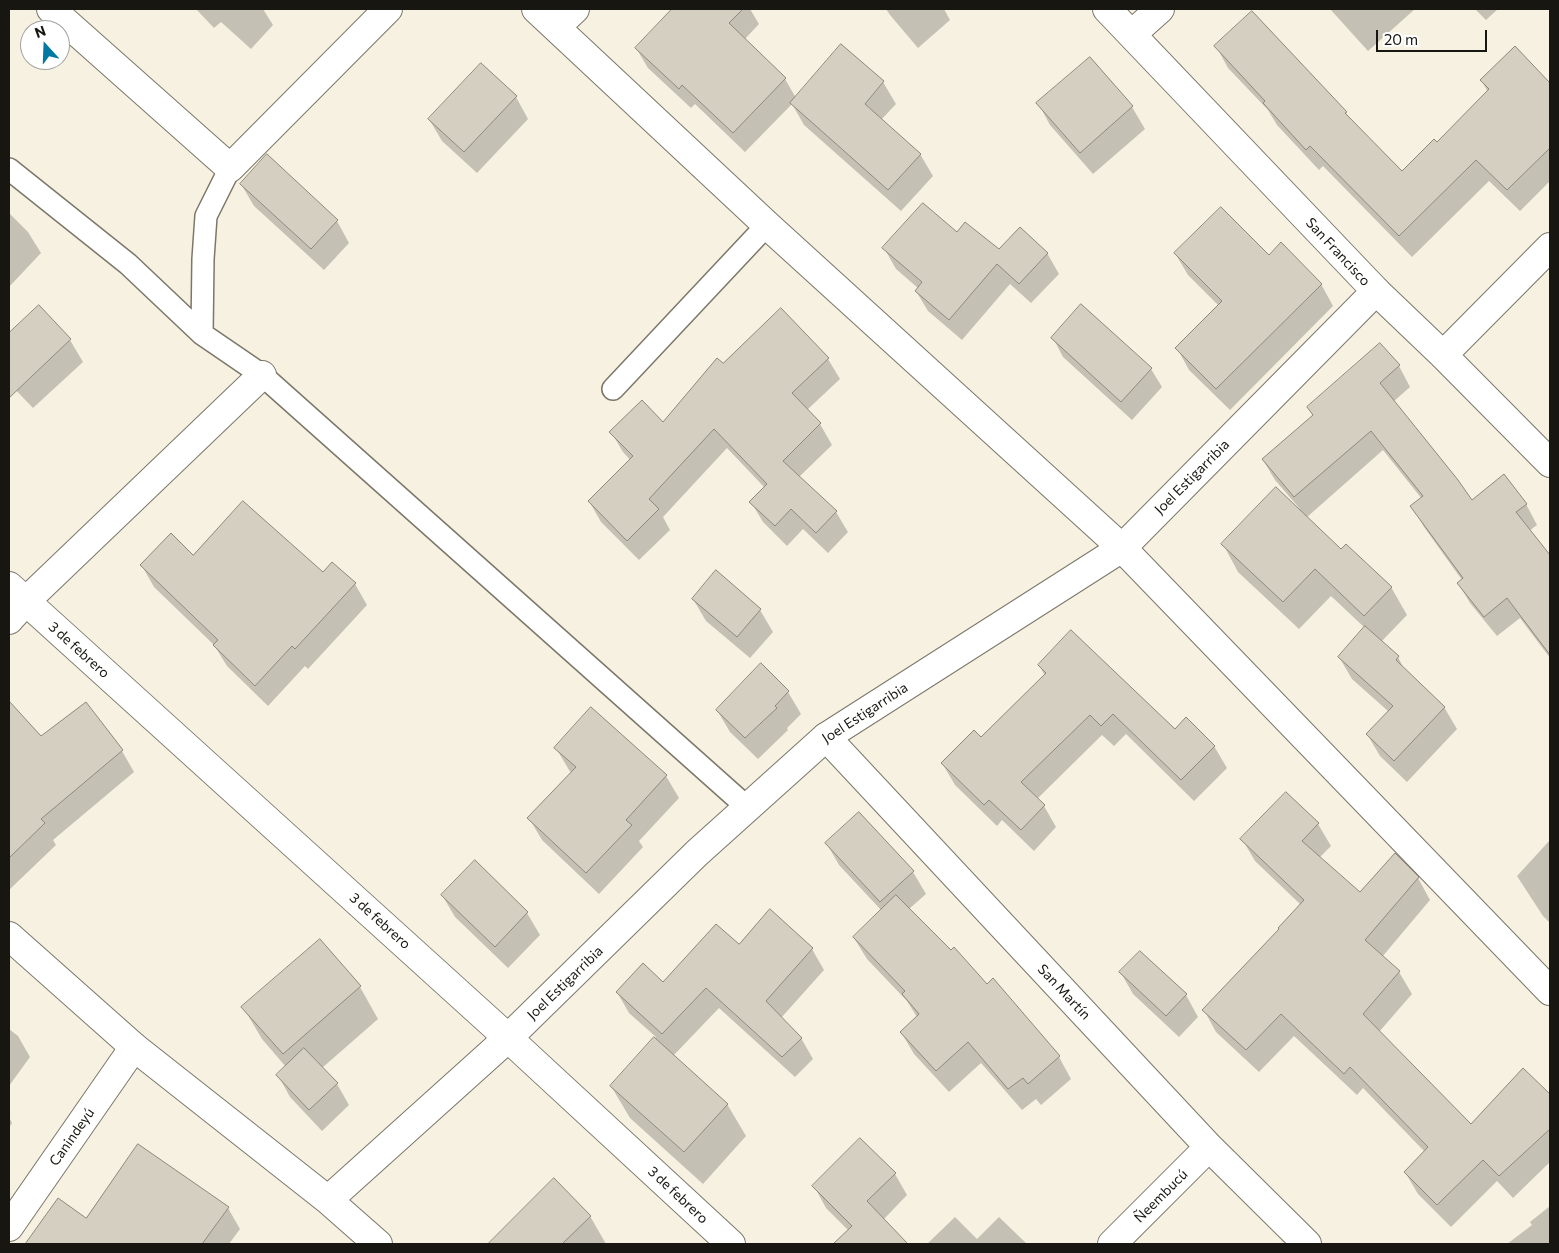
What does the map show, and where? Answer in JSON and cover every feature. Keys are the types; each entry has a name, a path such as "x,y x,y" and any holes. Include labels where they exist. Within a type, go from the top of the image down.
{"street":[{"path":"51,9 230,168 388,9"},
{"path":"536,9 767,224 1122,548 1550,991"},
{"path":"556,27 575,9"},
{"name":"San Francisco","path":"1107,9 1376,291 1443,355 1550,463"},
{"path":"1132,34 1160,9"},
{"path":"1443,355 1550,247"},
{"name":"Joel Estigarribia","path":"328,1200 508,1038 697,853 826,737 1122,548 1376,291"},
{"path":"14,602 262,375"},
{"name":"3 de febrero","path":"14,602 508,1038 731,1244"},
{"name":"San Martín","path":"826,737 1209,1147 1306,1244"},
{"path":"9,936 134,1047 328,1200 378,1244"},
{"name":"Canindeyú","path":"9,1227 134,1047"},
{"name":"Ñeembucú","path":"1112,1244 1209,1147"}],"lane":[{"path":"202,334 203,259 206,216 230,168"},
{"path":"9,169 128,264 202,334 262,375 748,808"},
{"path":"613,389 767,224"}],"building":[{"path":"672,9 743,9 729,23 786,78 733,133 682,85 679,89 635,48"},
{"path":"1252,11 1347,112 1345,113 1402,171 1434,139 1437,142 1489,89 1480,80 1515,46 1550,83 1550,148 1507,190 1476,160 1399,236 1310,146 1306,150 1263,103 1265,101 1214,46"},
{"path":"841,44 884,81 865,104 921,154 888,190 790,103"},
{"path":"1090,57 1133,106 1080,153 1036,103"},
{"path":"481,63 517,96 464,152 428,119"},
{"path":"267,154 338,220 311,249 240,184"},
{"path":"923,203 957,232 965,222 999,249 1020,227 1048,253 1019,284 997,264 949,320 915,291 922,282 882,248"},
{"path":"1221,207 1269,255 1281,242 1322,284 1216,389 1175,348 1222,301 1174,253"},
{"path":"1081,304 1152,368 1121,402 1051,338"},
{"path":"39,305 71,339 9,398 9,333"},
{"path":"781,308 829,358 792,393 821,423 783,461 837,511 816,533 791,509 775,526 749,502 767,484 714,429 649,499 659,509 627,541 588,501 633,456 609,432 642,400 663,422 717,358 723,363"},
{"path":"1380,343 1400,365 1380,383 1472,500 1504,474 1527,504 1516,512 1550,555 1550,655 1507,598 1484,617 1457,583 1463,578 1410,506 1423,496 1371,431 1294,497 1262,459 1313,415 1307,407"},
{"path":"1276,487 1341,549 1346,544 1392,587 1364,616 1315,569 1283,602 1221,544"},
{"path":"243,501 323,572 332,562 356,583 295,649 292,646 255,686 213,645 218,640 140,565 171,533 193,555"},
{"path":"716,570 761,609 737,637 692,599"},
{"path":"1365,626 1399,656 1396,660 1445,707 1394,761 1366,734 1393,706 1338,657"},
{"path":"1071,630 1175,729 1186,717 1215,746 1181,780 1113,714 1101,726 1090,715 1021,782 1045,805 1021,830 989,800 984,805 941,763 974,730 981,737 1046,673 1038,665"},
{"path":"761,663 789,691 775,706 777,708 745,738 716,710"},
{"path":"9,701 41,736 86,702 123,750 41,819 45,823 9,858"},
{"path":"591,707 667,775 626,820 632,825 586,873 527,818 576,767 554,748"},
{"path":"1286,792 1319,823 1302,841 1360,892 1395,853 1419,877 1365,940 1400,971 1363,1014 1471,1124 1523,1068 1550,1094 1550,1129 1499,1176 1483,1160 1437,1205 1404,1172 1428,1147 1350,1067 1344,1074 1281,1014 1246,1050 1202,1010 1304,900 1240,839"},
{"path":"859,812 914,871 880,902 825,843"},
{"path":"475,860 528,912 495,947 441,895"},
{"path":"896,895 951,950 954,947 987,984 993,978 1060,1056 1028,1084 1023,1078 1008,1089 968,1042 936,1071 900,1032 919,1014 902,994 905,991 853,937"},
{"path":"770,909 813,948 766,1001 802,1038 782,1057 706,988 662,1034 616,992 643,963 663,982 716,924 739,944"},
{"path":"320,939 361,986 283,1054 241,1007"},
{"path":"1140,951 1187,994 1166,1016 1119,972"},
{"path":"654,1037 728,1104 684,1152 610,1086"},
{"path":"304,1048 338,1083 309,1110 276,1075"},
{"path":"860,1138 896,1173 867,1201 908,1244 833,1244 852,1226 812,1186"},
{"path":"138,1144 229,1207 202,1244 25,1244 58,1198 86,1218"},
{"path":"554,1178 591,1216 562,1244 488,1244"}]}
